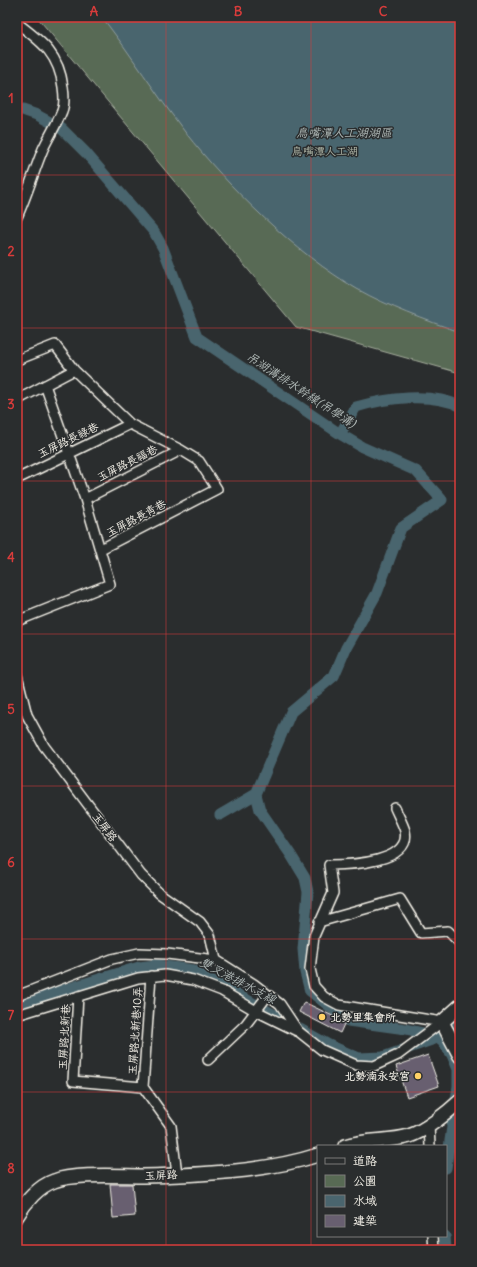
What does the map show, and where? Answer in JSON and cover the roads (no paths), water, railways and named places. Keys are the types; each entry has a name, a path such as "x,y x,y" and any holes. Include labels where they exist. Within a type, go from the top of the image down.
{"street":[{"path":"17,23 44,44 58,63 63,90 63,110 49,134 17,217"},
{"path":"17,360 55,345 74,370 130,424 181,450"},
{"path":"17,400 74,370"},
{"path":"45,385 70,453 101,550"},
{"name":"玉屏路長祿巷","path":"17,479 130,424"},
{"name":"玉屏路長青巷","path":"17,621 110,584 101,550 217,489 199,461 181,450"},
{"name":"玉屏路長福巷","path":"85,499 181,450"},
{"name":"玉屏路","path":"17,675 27,716 44,746 141,875 159,893 200,922 210,935 216,960"},
{"path":"395,808 405,832 403,847 396,854 369,862 329,865 333,893 326,912 319,922 314,936 310,969 314,986 324,997 339,1005 411,1017 440,1024 449,1036 460,1056"},
{"path":"319,922 400,899 421,933 448,931 460,944"},
{"path":"17,996 112,959 139,953 167,954 216,960 280,1004 298,1032"},
{"path":"17,1015 138,978 165,975 193,980 222,991 256,1011 298,1032 329,1053 356,1065 374,1066 398,1055 426,1032 440,1024 460,1006"},
{"name":"玉屏路北新巷10弄","path":"142,1087 151,976"},
{"path":"208,1060 246,1024 268,995"},
{"name":"玉屏路北新巷","path":"78,996 73,1081 142,1087"},
{"path":"142,1087 171,1126 177,1174"},
{"path":"348,1145 356,1142 409,1136 444,1115 460,1101"},
{"path":"429,1124 430,1145"},
{"name":"玉屏路","path":"17,1216 38,1191 55,1180 79,1177 177,1174 248,1169 317,1155"},
{"path":"433,1237 434,1250"}],"water":[{"name":"鳥嘴潭人工湖湖區","path":"102,17 460,17 460,332 420,318 369,296 310,257 264,218 221,175 185,132"}],"waterway":[{"name":"吊湖溝排水幹線(吊學溝)","path":"17,108 37,115 61,128 86,153 154,232 163,248 197,337 340,434 362,447 416,471 442,500 401,528 377,593 346,648 334,676 291,712 256,794 220,815"},
{"path":"340,434 356,407 368,404 394,399 422,398 436,399 460,406"},
{"name":"吊湖溝排水幹線(吊學溝)","path":"256,794 260,810 305,878 308,892 303,949 305,972 310,991 348,1021 406,1029 440,1037 452,1055 458,1069 458,1086 447,1161"},
{"name":"雙叉港排水支線","path":"17,1004 139,967 156,965 193,970 329,1045 359,1058 383,1057 440,1037 460,1019"},
{"name":"吊湖溝排水幹線(吊學溝)","path":"445,1237 446,1250"}],"place":[{"name":"北勢里集會所","path":"322,1017"},
{"name":"北勢湳永安宮","path":"418,1076"}],"park label":[{"name":"鳥嘴潭人工湖","path":"325,151"}]}
